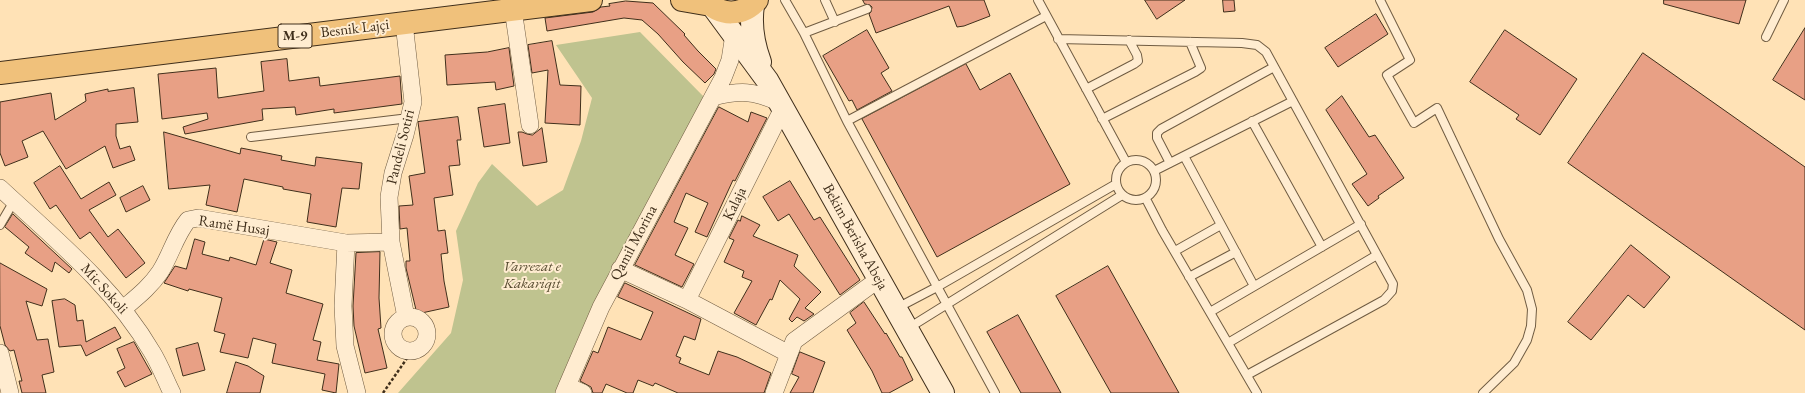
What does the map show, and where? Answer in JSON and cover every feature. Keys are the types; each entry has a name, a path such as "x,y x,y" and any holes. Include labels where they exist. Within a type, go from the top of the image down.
{"main road":[{"name":"Besnik Lajçi","path":"0,73 591,0"},
{"path":"682,0 710,4 730,13 738,12 755,2"}],"street":[{"name":"Bekim Berisha Abeja","path":"755,2 750,22 753,38 767,80"},
{"name":"Bekim Berisha Abeja","path":"710,4 767,80 943,393"},
{"path":"513,10 530,125"},
{"name":"Pandeli Sotiri","path":"404,23 413,102 410,118 392,179 389,197 390,242 406,317"},
{"name":"Qamil Morina","path":"571,391 601,307 620,269 713,98 730,60 734,34"},
{"path":"713,98 736,92 748,92 781,105"},
{"name":"Kalaja","path":"687,300 781,105"},
{"name":"Mic Sokoli","path":"0,188 72,253 123,309 153,352 172,393"},
{"name":"Ramë Husaj","path":"123,309 147,289 161,271 181,228 188,220 198,218 346,243 390,242"},
{"path":"346,243 343,306 345,346 357,393"},
{"path":"620,269 687,300 789,354"},
{"path":"774,393 794,341 879,279"},
{"path":"406,317 417,318 425,325 427,331 427,336 422,347 412,351 401,349 394,340 393,334 396,323 406,317"},
{"path":"0,353 10,393"}],"lane":[{"path":"785,0 804,33 847,121 995,393"},
{"path":"825,0 835,22"},
{"path":"1038,0 1126,162"},
{"path":"1380,0 1410,60 1387,76 1414,123 1437,108 1499,239 1527,290 1532,309 1531,326 1527,340 1514,363 1483,393"},
{"path":"1766,37 1784,0"},
{"path":"804,33 867,9"},
{"path":"847,121 1046,16"},
{"path":"1058,38 1257,45 1266,52 1393,284 1392,291 1384,300 1247,375"},
{"path":"1086,89 1138,61 1137,55 1129,40"},
{"path":"1102,119 1201,68 1190,42"},
{"path":"1170,163 1157,138 1157,133 1161,129 1274,67"},
{"path":"1154,171 1293,101"},
{"path":"251,137 410,118"},
{"path":"1252,121 1322,247"},
{"path":"1184,156 1254,286"},
{"path":"1132,160 1145,162 1154,171 1156,177 1155,189 1146,199 1134,201 1122,195 1116,184 1118,172 1126,162 1132,160"},
{"path":"895,309 937,287 1116,184"},
{"path":"907,329 1122,195"},
{"path":"1146,199 1189,277 1257,393"},
{"path":"0,224 14,201"},
{"path":"1210,312 1360,224"},
{"path":"1175,252 1221,225"},
{"path":"1189,277 1236,252"},
{"path":"1228,343 1378,255"}],"path":[{"path":"383,393 412,351"}],"green space":[{"name":"Varrezat e Kakariqit","path":"640,32 704,97 608,276 582,329 555,393 398,393 451,333 463,280 456,231 478,183 492,164 537,206 563,190 581,141 592,98 556,45"}],"building":[{"path":"863,0 984,0 990,16 964,26 957,27 949,6 876,33 869,14 872,7 865,4"},
{"path":"1145,0 1185,0 1157,19"},
{"path":"1223,0 1234,0 1235,11 1224,12"},
{"path":"1664,0 1746,0 1739,24 1664,4"},
{"path":"626,1 653,3 685,34 684,35 698,51 716,69 714,74 705,83 683,62 658,34 642,20 624,18 547,31 545,18 593,12 601,7 610,6 609,4"},
{"path":"1376,14 1388,34 1338,67 1325,48"},
{"path":"1805,28 1805,100 1773,80"},
{"path":"867,30 889,68 881,73 892,91 857,110 852,100 849,101 823,56"},
{"path":"1505,30 1577,79 1540,135 1516,119 1519,115 1470,82"},
{"path":"552,41 560,85 581,86 580,125 545,123 548,70 532,73 528,45"},
{"path":"509,48 514,86 496,90 495,82 447,85 445,55 487,52"},
{"path":"1643,53 1805,167 1805,330 1568,163"},
{"path":"287,59 289,81 319,77 320,86 400,76 402,104 334,113 334,109 296,115 295,107 262,109 263,120 185,134 183,127 208,119 207,113 162,119 158,74 216,68 218,98 264,91 261,62"},
{"path":"966,64 980,90 1010,73 1070,184 937,257 862,119"},
{"path":"134,88 138,122 116,124 116,136 120,149 130,146 135,160 113,168 105,146 66,169 43,131 22,141 28,157 5,166 0,153 0,102 51,93 55,120 86,101 85,94 108,89 108,91"},
{"path":"1342,96 1369,137 1375,135 1404,178 1378,196 1379,198 1368,206 1352,184 1367,174 1326,110"},
{"path":"505,104 510,143 484,147 478,108"},
{"path":"719,107 748,122 751,112 767,118 735,181 733,180 707,237 695,232 708,203 686,193 674,222 688,228 675,255 694,264 682,287 635,265"},
{"path":"458,117 461,140 457,140 460,165 449,166 453,195 434,198 438,231 445,230 448,253 441,254 449,307 417,314 406,268 406,261 410,261 407,228 400,229 399,206 413,205 409,176 425,173 418,122"},
{"path":"542,128 547,162 523,166 518,132 532,135"},
{"path":"164,132 240,154 241,148 282,156 281,160 315,166 316,157 362,163 359,189 342,188 336,227 307,222 311,194 283,189 283,187 244,179 237,212 206,205 210,185 169,189"},
{"path":"60,166 81,199 109,182 116,195 89,210 108,237 118,229 145,263 126,278 90,232 80,239 56,205 50,209 34,183"},
{"path":"790,181 814,220 820,217 860,280 840,295 789,214 778,221 763,197"},
{"path":"143,186 150,200 126,212 120,198"},
{"path":"13,214 72,269 69,273 55,262 52,272 25,253 29,247 5,227"},
{"path":"742,216 760,225 753,236 798,255 794,266 821,292 805,308 814,314 804,321 797,317 792,322 789,319 800,299 780,280 772,300 770,299 756,325 734,313 752,281 742,277 744,271 724,262 734,240 729,238 738,220 740,221"},
{"path":"195,239 205,242 202,254 229,261 230,257 256,265 264,239 277,242 270,263 292,270 286,293 323,304 313,340 321,342 317,360 339,364 336,393 322,390 325,374 272,363 276,344 253,338 248,358 220,352 225,334 214,331 222,298 189,289 188,291 164,283 175,266 186,269"},
{"path":"1631,245 1670,277 1644,308 1628,295 1591,340 1568,322"},
{"path":"380,252 379,298 381,328 378,329 387,368 365,373 354,326 353,306 356,253"},
{"path":"0,263 47,289 42,306 26,301 37,340 48,339 54,372 42,375 46,393 22,393 19,381 22,381 14,350 10,351 5,345 0,326"},
{"path":"1108,266 1179,393 1111,393 1056,296"},
{"path":"625,283 701,319 695,340 684,336 676,356 681,358 679,363 709,375 718,351 737,357 771,373 764,393 678,393 655,383 653,386 638,380 633,393 627,393 606,384 602,393 593,393 591,387 580,381 593,351 598,353 608,327 641,340 653,312 618,297"},
{"path":"65,299 75,305 77,321 83,320 86,342 115,327 121,338 86,356 81,345 59,347 52,301"},
{"path":"864,302 885,334 886,333 900,357 902,357 913,380 889,393 882,393 872,371 847,330 856,323 850,313"},
{"path":"1018,315 1061,393 1021,393 987,332"},
{"path":"134,342 152,374 125,387 117,372 125,368 117,349"},
{"path":"198,343 205,370 183,376 176,349"},
{"path":"800,352 825,362 813,393 790,393 799,377 792,374"},
{"path":"236,362 248,366 264,376 260,393 227,393"}]}
